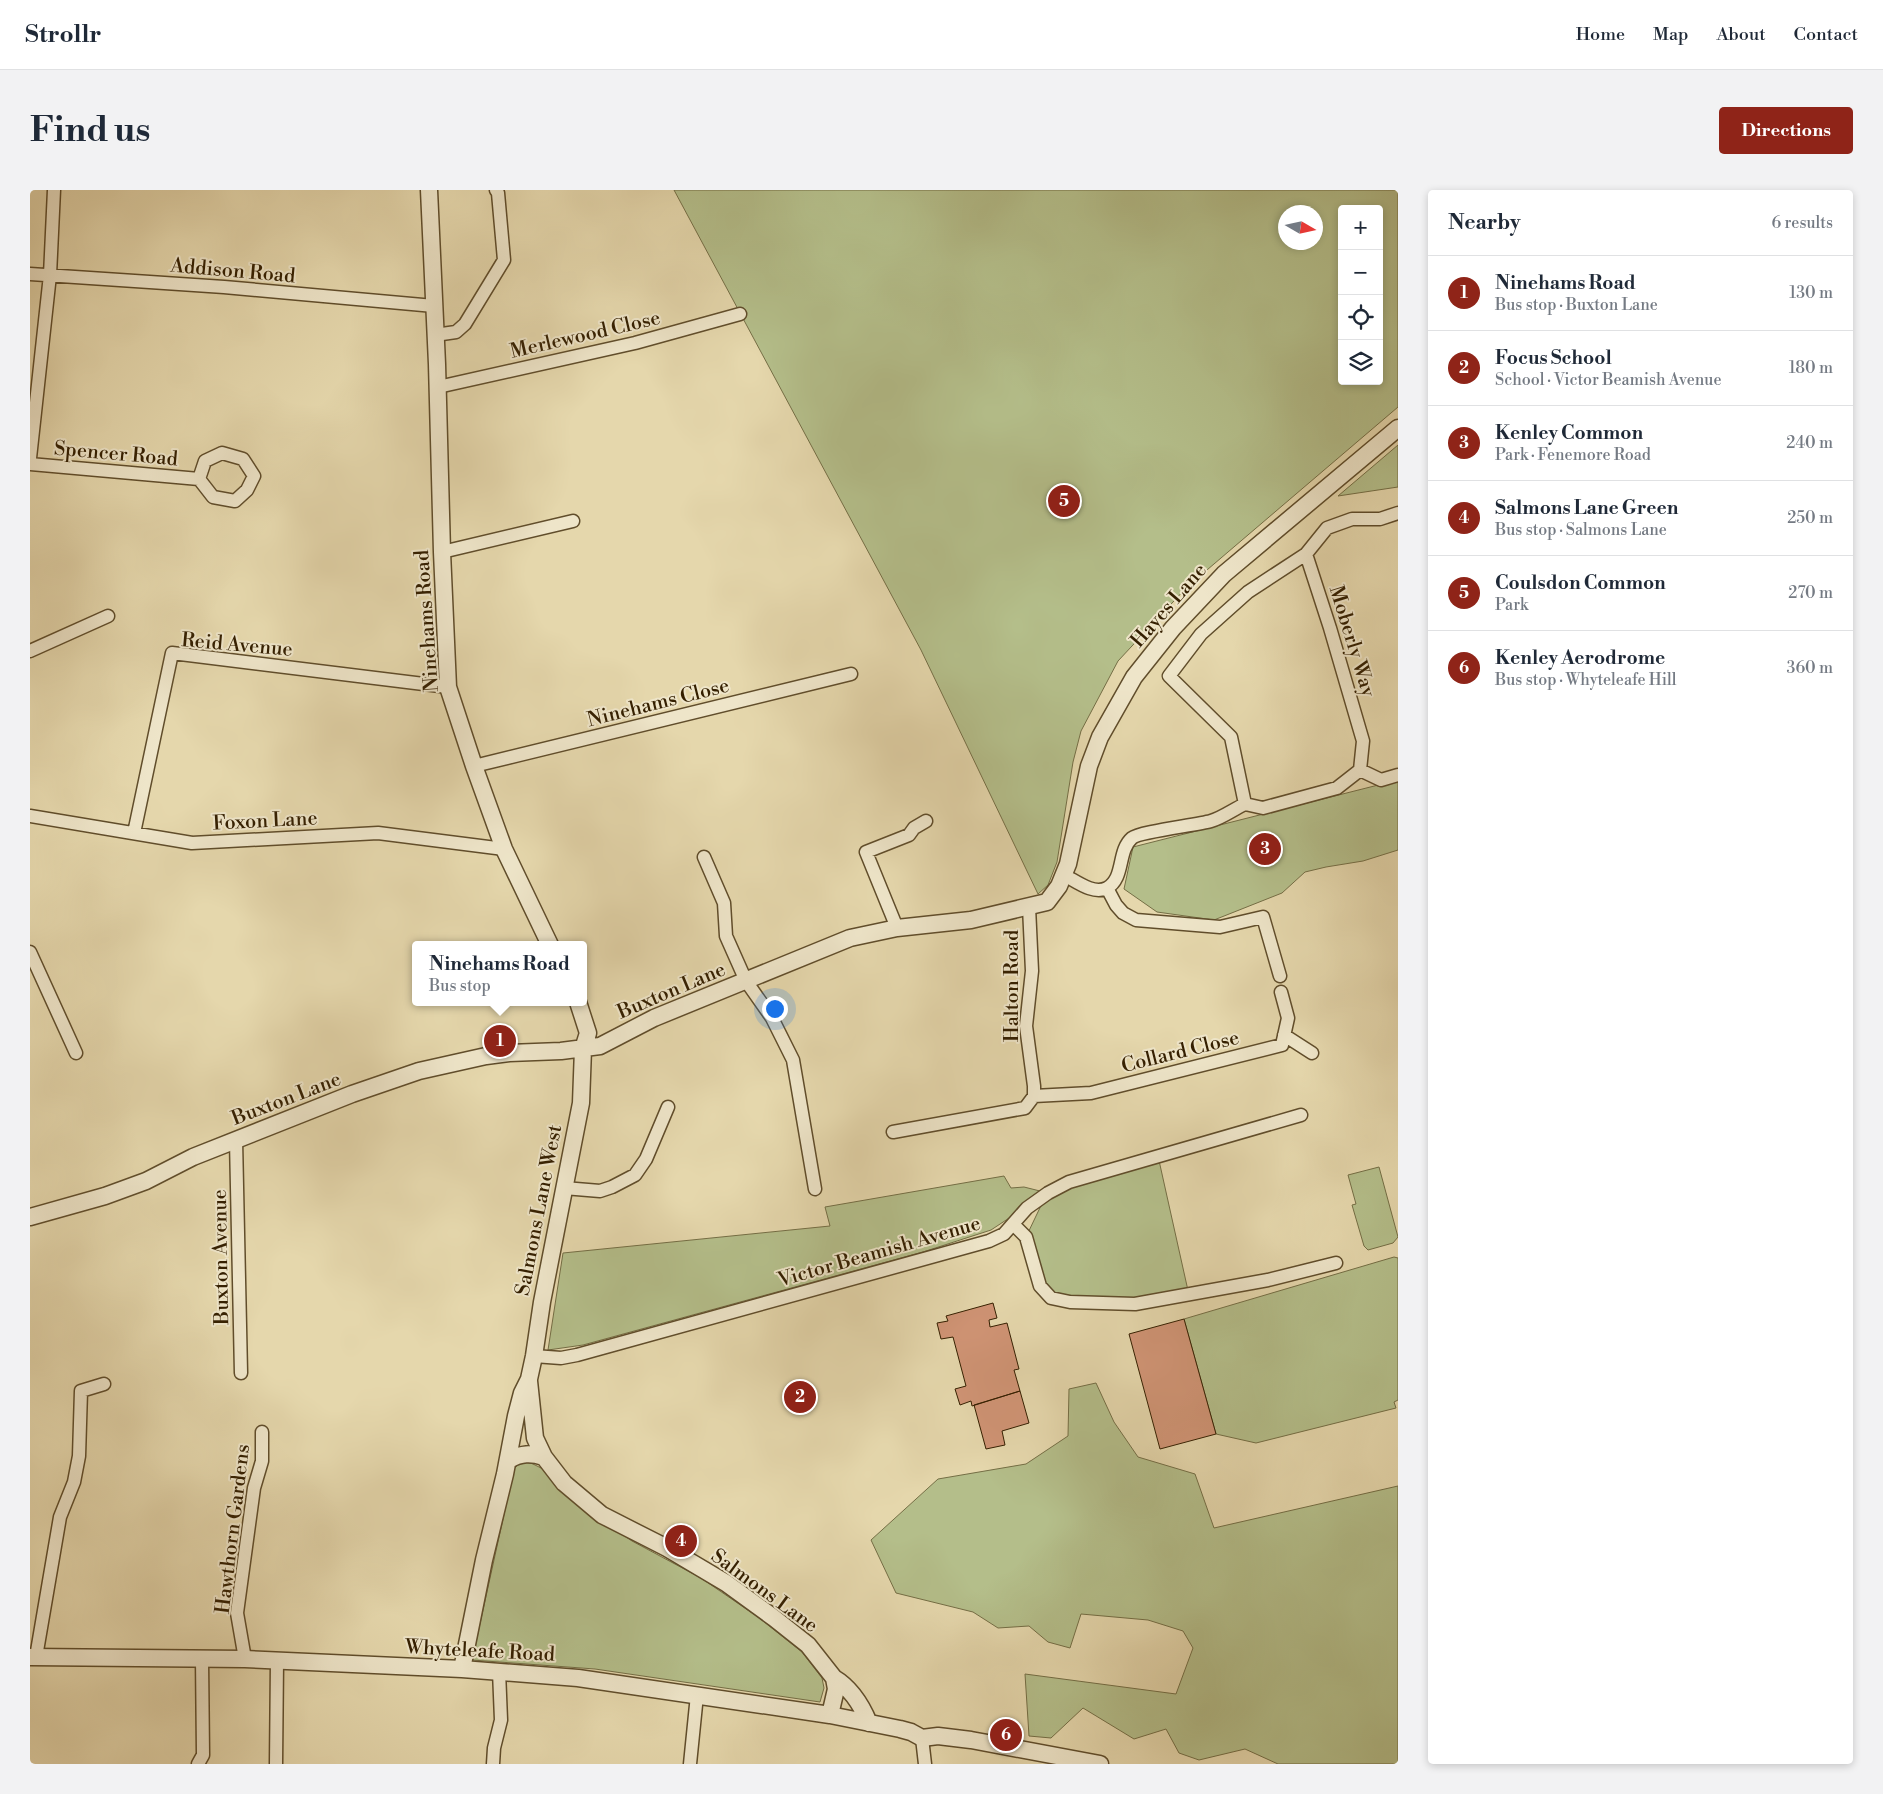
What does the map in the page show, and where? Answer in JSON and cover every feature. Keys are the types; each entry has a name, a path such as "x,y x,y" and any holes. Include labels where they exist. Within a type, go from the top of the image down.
{"street":[{"path":"30,458 50,276 54,190"},
{"name":"Ninehams Road","path":"429,190 448,687 504,849 548,941"},
{"path":"436,335 456,332 465,324 504,260 498,193 496,190"},
{"name":"Addison Road","path":"30,274 224,287 434,306"},
{"name":"Merlewood Close","path":"438,388 635,343 740,314"},
{"name":"Hayes Lane","path":"1064,875 1071,854 1089,766 1100,737 1134,677 1172,628 1224,574 1398,428"},
{"name":"Spencer Road","path":"30,464 199,479 212,497 235,501 247,490 254,476 243,459 222,453 205,460 199,479"},
{"path":"1245,804 1232,737 1168,676 1201,634 1248,592 1306,554 1327,528 1352,519 1380,520 1398,513"},
{"path":"442,552 573,521"},
{"name":"Moberly Way","path":"1306,554 1363,741 1360,770"},
{"path":"30,651 108,616"},
{"name":"Reid Avenue","path":"134,834 172,653 448,687"},
{"name":"Ninehams Close","path":"474,766 851,674"},
{"path":"1064,875 1095,890 1107,888 1118,873 1124,847 1133,837 1213,821 1245,804 1263,808 1337,788 1360,770 1381,780 1398,775"},
{"name":"Foxon Lane","path":"30,816 192,843 378,833 504,849"},
{"path":"897,928 866,852 909,835 914,828 926,821"},
{"path":"704,857 724,903 726,936 746,981 772,1018 793,1060 815,1189"},
{"name":"Buxton Lane","path":"30,1217 113,1193 146,1181 193,1157 352,1094 419,1071 486,1056 583,1049 600,1046 654,1018 850,938 897,928 971,920 1046,902 1059,886 1064,875"},
{"path":"1107,888 1116,906 1123,914 1136,920 1220,927 1263,917 1280,976"},
{"name":"Halton Road","path":"1029,907 1032,971 1026,1026 1034,1096"},
{"path":"30,952 76,1053"},
{"path":"1281,992 1288,1018 1284,1034 1312,1053"},
{"path":"579,1006 588,1034 583,1049"},
{"name":"Collard Close","path":"1034,1096 1091,1092 1282,1045 1284,1034"},
{"name":"Salmons Lane West","path":"462,1669 484,1560 522,1394 529,1379 534,1356 542,1302 581,1103 583,1049"},
{"path":"893,1132 1025,1108 1034,1096"},
{"path":"564,1188 600,1191 612,1187 635,1174 646,1159 668,1107"},
{"name":"Victor Beamish Avenue","path":"534,1356 561,1358 577,1355 989,1241 1004,1234 1027,1208 1048,1193 1069,1182 1301,1115"},
{"name":"Buxton Avenue","path":"236,1140 242,1373"},
{"path":"1013,1224 1026,1237 1040,1286 1051,1298 1070,1302 1135,1304 1268,1280 1336,1263"},
{"name":"Salmons Lane West","path":"529,1379 535,1438 544,1457"},
{"path":"33,1657 60,1517 74,1482 79,1456 81,1390 104,1384"},
{"name":"Hawthorn Gardens","path":"245,1659 237,1614 254,1488 262,1461 262,1432"},
{"path":"508,1460 517,1455 530,1454 544,1457"},
{"name":"Salmons Lane","path":"544,1457 564,1483 602,1515 667,1548 726,1583 808,1645 834,1678 846,1685 863,1710 869,1723"},
{"name":"Whyteleafe Road","path":"33,1657 245,1659 498,1671 578,1678 830,1716 912,1732 922,1738"},
{"path":"198,1764 203,1755 202,1659"},
{"path":"276,1764 277,1661"},
{"path":"493,1764 494,1748 500,1720 498,1671"},
{"path":"830,1716 836,1689 834,1678"},
{"path":"690,1764 697,1695"},
{"path":"926,1764 922,1738 938,1736 971,1740 1100,1764"}],"green space":[{"path":"674,190 1398,190 1398,407 1187,587 1118,661 1081,731 1073,762 1057,862 1048,885 1038,894 921,650"},
{"path":"1398,445 1398,487 1338,496"},
{"path":"1398,780 1398,850 1363,861 1305,872 1282,893 1214,920 1157,912 1124,889 1133,847"},
{"path":"1158,1156 1189,1295 1135,1304 1051,1298 1026,1237 1047,1193 991,1230 923,1252 583,1345 548,1350 563,1253 830,1226 825,1207 1004,1176 1011,1188 1024,1187 1048,1193"},
{"path":"1379,1167 1398,1237 1393,1243 1368,1250 1364,1246 1352,1205 1356,1204 1348,1175"},
{"path":"1394,1257 1398,1258 1398,1400 1394,1402 1396,1408 1256,1443 1216,1434 1184,1319"},
{"path":"1096,1383 1114,1422 1138,1457 1195,1474 1214,1528 1398,1486 1398,1764 1278,1764 1245,1749 1199,1760 1179,1753 1166,1729 1134,1739 1083,1708 1051,1738 1029,1736 1025,1674 1176,1694 1193,1648 1183,1631 1148,1620 1081,1614 1070,1648 1048,1642 1029,1626 998,1628 973,1612 896,1593 871,1540 938,1479 1026,1464 1068,1436 1069,1389"},
{"path":"521,1462 531,1463 545,1470 570,1499 632,1541 701,1578 758,1617 802,1652 822,1678 824,1688 820,1702 595,1669 472,1660 514,1469"}],"building":[{"path":"993,1303 997,1318 989,1320 990,1327 1007,1323 1019,1369 1014,1370 1020,1391 972,1406 971,1401 960,1405 955,1389 966,1386 953,1337 941,1339 937,1323 948,1321 946,1316"},
{"path":"1184,1319 1216,1434 1160,1449 1129,1334"},
{"path":"1020,1391 1029,1423 1002,1431 1005,1445 986,1449 974,1405"}],"place":[{"name":"Coulsdon Common","path":"1064,501"},
{"name":"Kenley Common","path":"1265,849"},
{"name":"Ninehams Road","path":"500,1041"},
{"name":"Focus School","path":"800,1397"},
{"name":"Salmons Lane Green","path":"681,1541"},
{"name":"Kenley Aerodrome","path":"1006,1735"}]}
